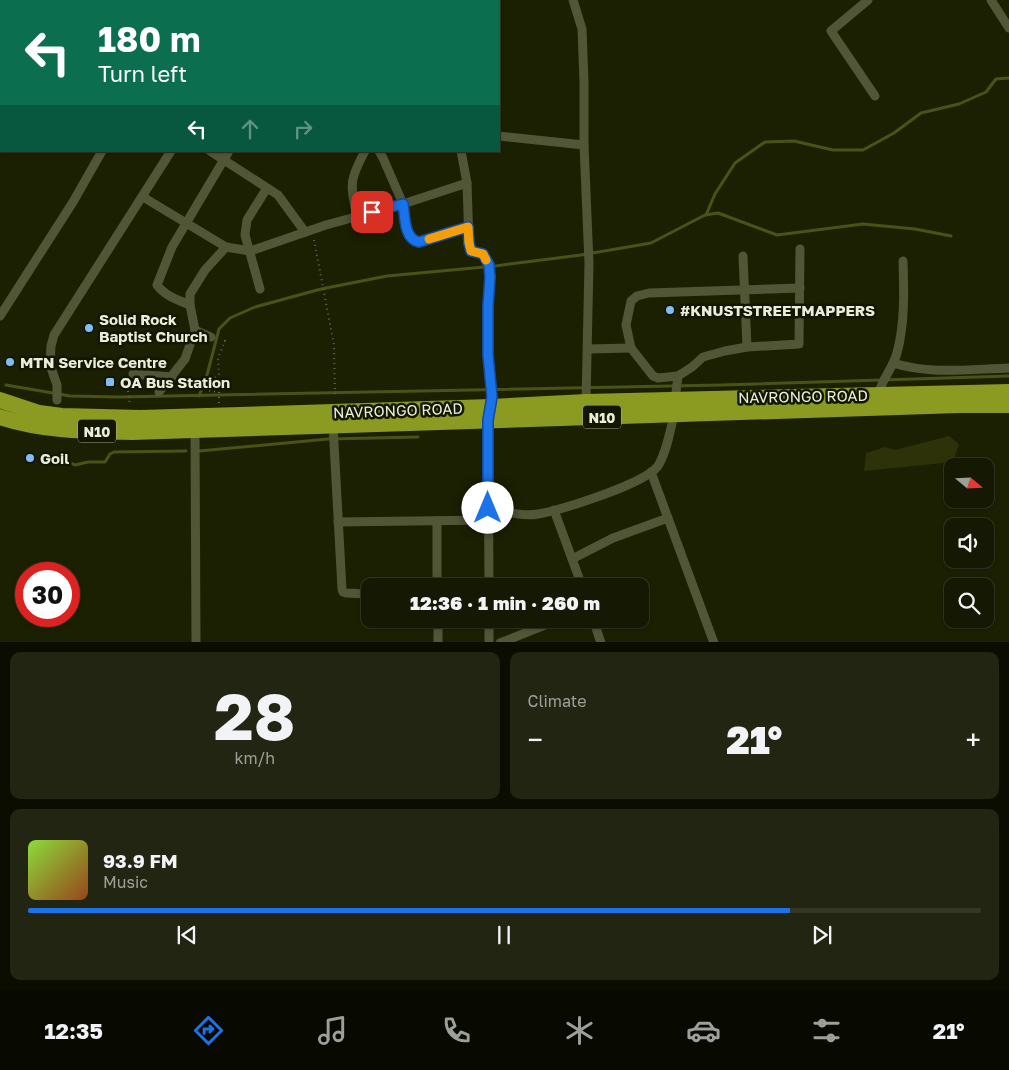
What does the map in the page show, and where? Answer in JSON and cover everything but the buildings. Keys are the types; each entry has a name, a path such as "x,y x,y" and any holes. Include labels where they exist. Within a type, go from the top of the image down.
{"highway":[{"name":"NAVRONGO ROAD","path":"0,400 39,413 62,416 141,418 489,413 540,420 675,407 878,394 1009,392"},
{"name":"NAVRONGO ROAD","path":"0,417 46,427 132,432 333,425 489,413 586,402 675,407 1009,405"}],"street":[{"path":"573,0 582,29 584,145 589,244 586,402"},
{"path":"868,0 831,30 875,96"},
{"path":"992,0 1009,28"},
{"path":"500,136 584,145"},
{"path":"0,316 73,202 101,152"},
{"path":"57,400 57,385 50,365 51,346 54,335 143,198 170,152"},
{"path":"212,152 278,195 309,231"},
{"path":"190,305 170,297 160,290 157,284 172,247 228,152"},
{"path":"357,217 351,187 354,170 364,152"},
{"path":"379,152 403,204 409,237 419,242 468,227"},
{"path":"460,152 467,183 469,243 471,251 483,254 489,265 490,277 488,355 492,397 489,413 489,578"},
{"path":"143,198 226,247 250,251 467,183"},
{"path":"260,289 245,235 247,220 267,188"},
{"path":"159,392 185,358 194,330 190,294 205,270 226,247"},
{"path":"800,249 800,288 799,344 747,347 703,357 692,368 678,376 658,378 652,376 631,348 626,325 632,301 637,296 649,293 800,288"},
{"path":"743,256 747,347"},
{"path":"878,394 897,354 903,324 903,261"},
{"path":"194,330 211,337"},
{"path":"588,349 631,348"},
{"path":"893,363 910,368 934,371 1009,368"},
{"path":"133,374 172,377"},
{"path":"488,508 536,515 628,485 651,472 657,466 665,451 675,407 678,376"},
{"path":"333,425 342,589 343,592 361,593"},
{"path":"196,430 196,642"},
{"path":"651,472 714,642"},
{"path":"554,510 579,578"},
{"path":"572,559 613,538 668,518"},
{"path":"338,522 489,520"},
{"path":"436,521 437,578"},
{"path":"438,628 438,642"},
{"path":"489,628 489,642"},
{"path":"500,642 537,628"},
{"path":"596,628 601,642"}],"path":[{"path":"309,231 334,345 335,403"},
{"path":"219,406 219,392 210,391 210,384 213,378 219,375 218,358 225,341"},
{"path":"128,391 131,407"}],"green space":[{"path":"949,436 959,444 954,458 944,458 944,463 864,471 866,453 885,447 895,450"}],"waterway":[{"path":"706,215 715,194 735,163 765,142 794,141 833,150 863,150 894,133 921,113 959,104 986,92 996,79 1009,78"},
{"path":"199,396 207,375 219,329 230,318 255,307 321,289 387,276 495,266 581,255 651,243 705,215 718,213 777,235 863,224 915,229 951,236"},
{"path":"6,385 70,396 119,397 721,385 1009,376"},
{"path":"199,451 328,439 418,437"},
{"path":"52,456 75,465 88,462 105,462 110,454 114,452 186,451"}],"slow traffic":[{"path":"429,239 468,227 471,251 483,254 486,260"}],"place":[{"name":"#KNUSTSTREETMAPPERS","path":"670,310"},
{"name":"Solid Rock Baptist Church","path":"89,328"},
{"name":"MTN Service Centre","path":"10,362"},
{"name":"OA Bus Station","path":"110,382"},
{"name":"Goil","path":"30,458"}],"route":[{"path":"372,212 403,204 409,237 419,242 468,227 471,251 483,254 489,265 488,355 492,397 488,420 488,508"}]}
